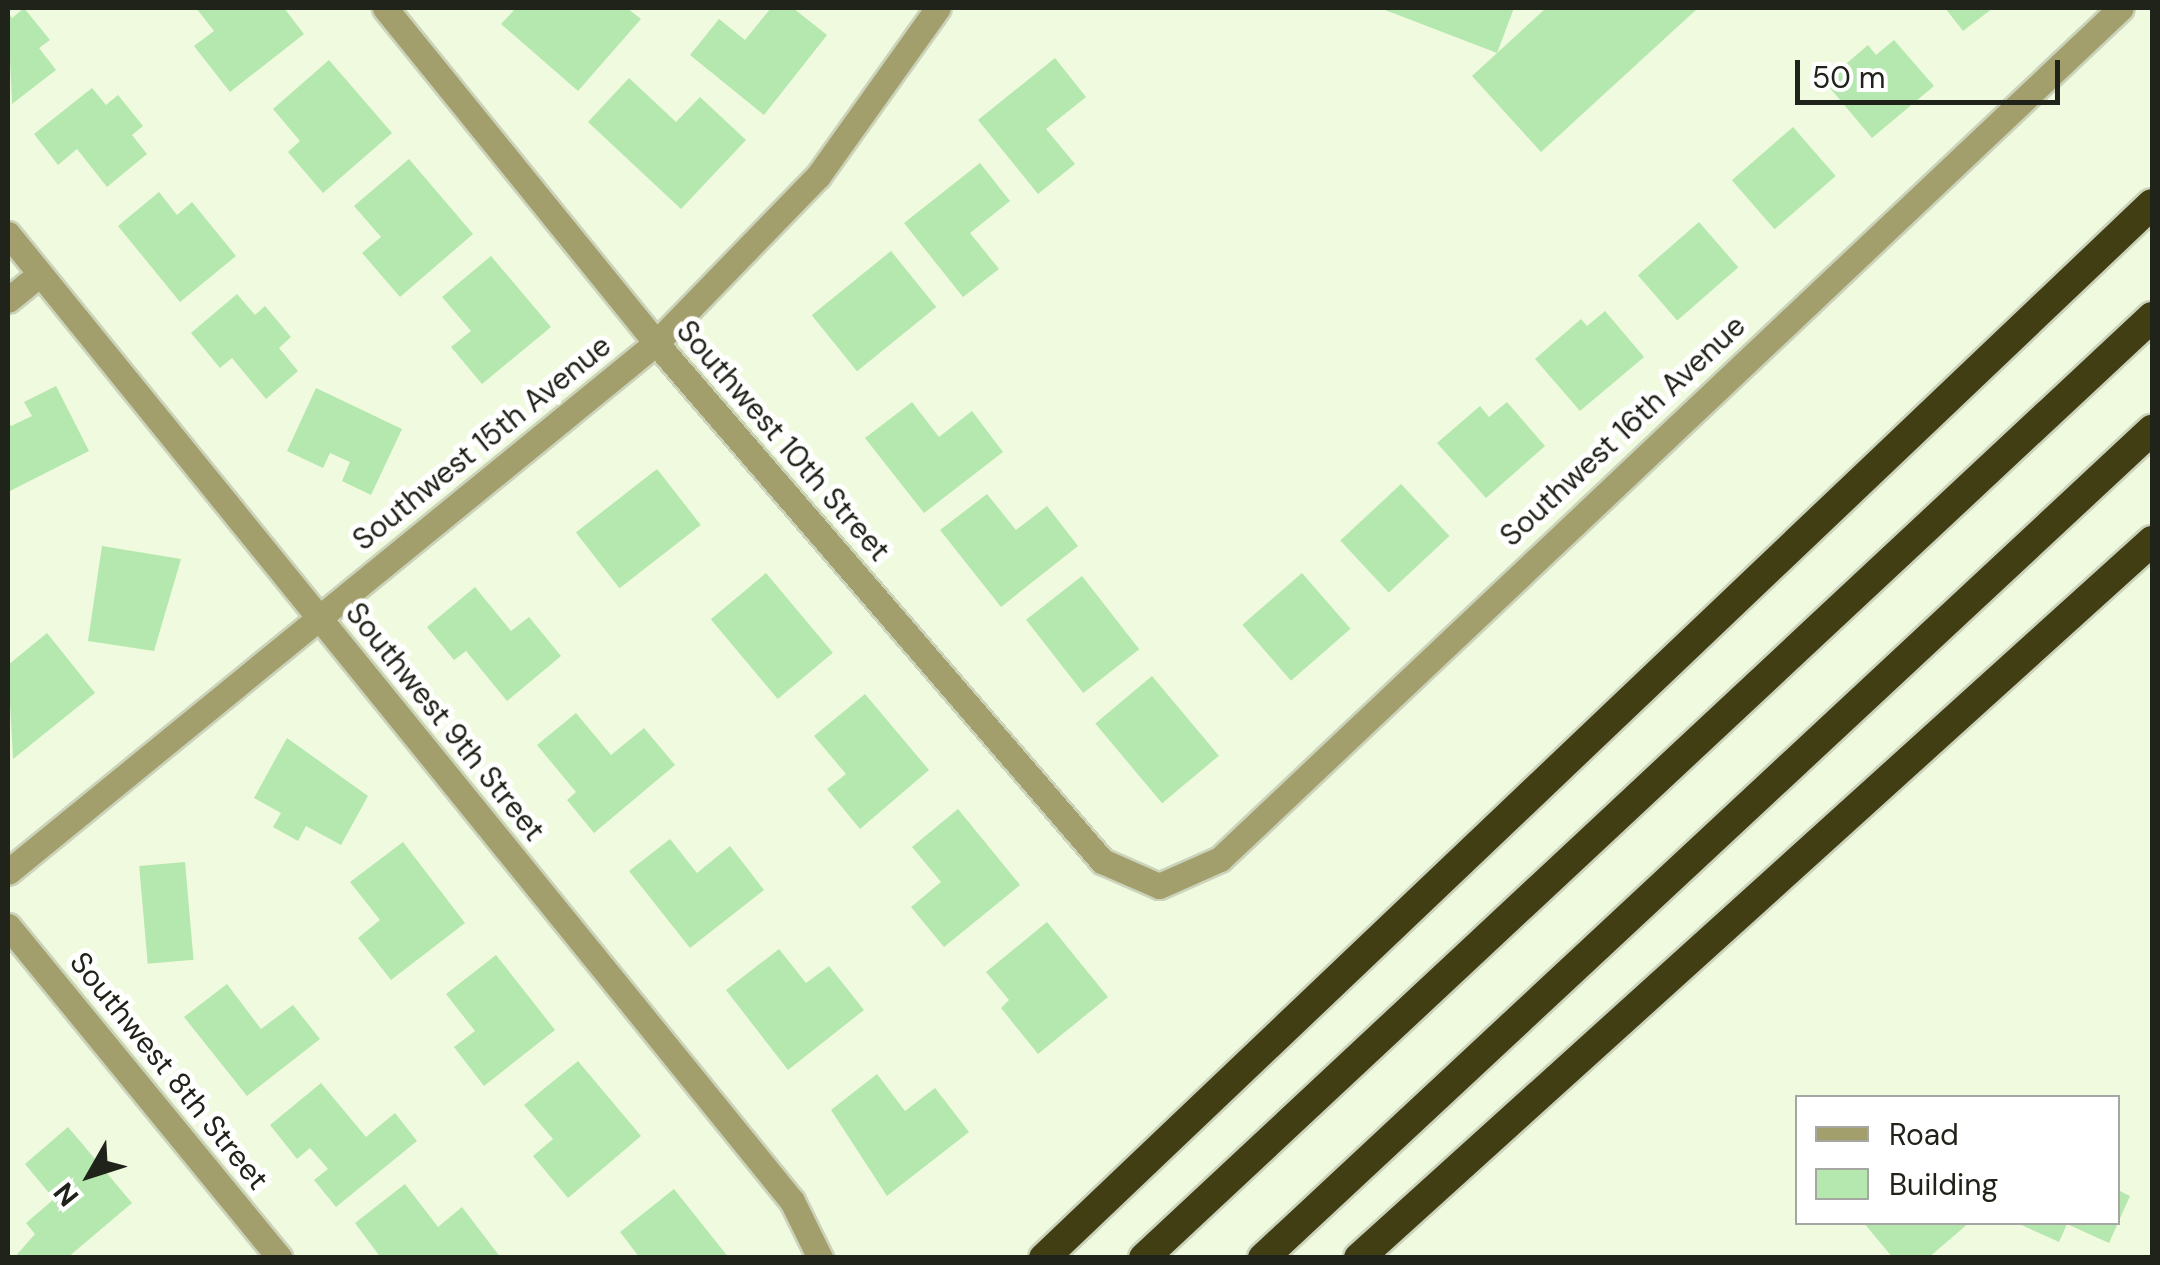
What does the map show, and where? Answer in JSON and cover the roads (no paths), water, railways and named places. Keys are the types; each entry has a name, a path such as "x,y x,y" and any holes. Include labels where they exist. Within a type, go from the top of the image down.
{"highway":[{"path":"1044,1258 2152,204"},
{"path":"1144,1258 2152,317"},
{"path":"1263,1258 2152,430"},
{"path":"1358,1258 2152,541"}],"street":[{"name":"Southwest 10th Street","path":"385,8 656,343 1102,860 1159,886"},
{"name":"Southwest 15th Avenue","path":"8,872 656,343 818,176 938,8"},
{"name":"Southwest 16th Avenue","path":"1159,886 1220,859 2122,8"},
{"name":"Southwest 9th Street","path":"8,234 792,1201 820,1258"},
{"path":"8,300 40,274"},
{"name":"Southwest 8th Street","path":"8,926 280,1258"}]}
